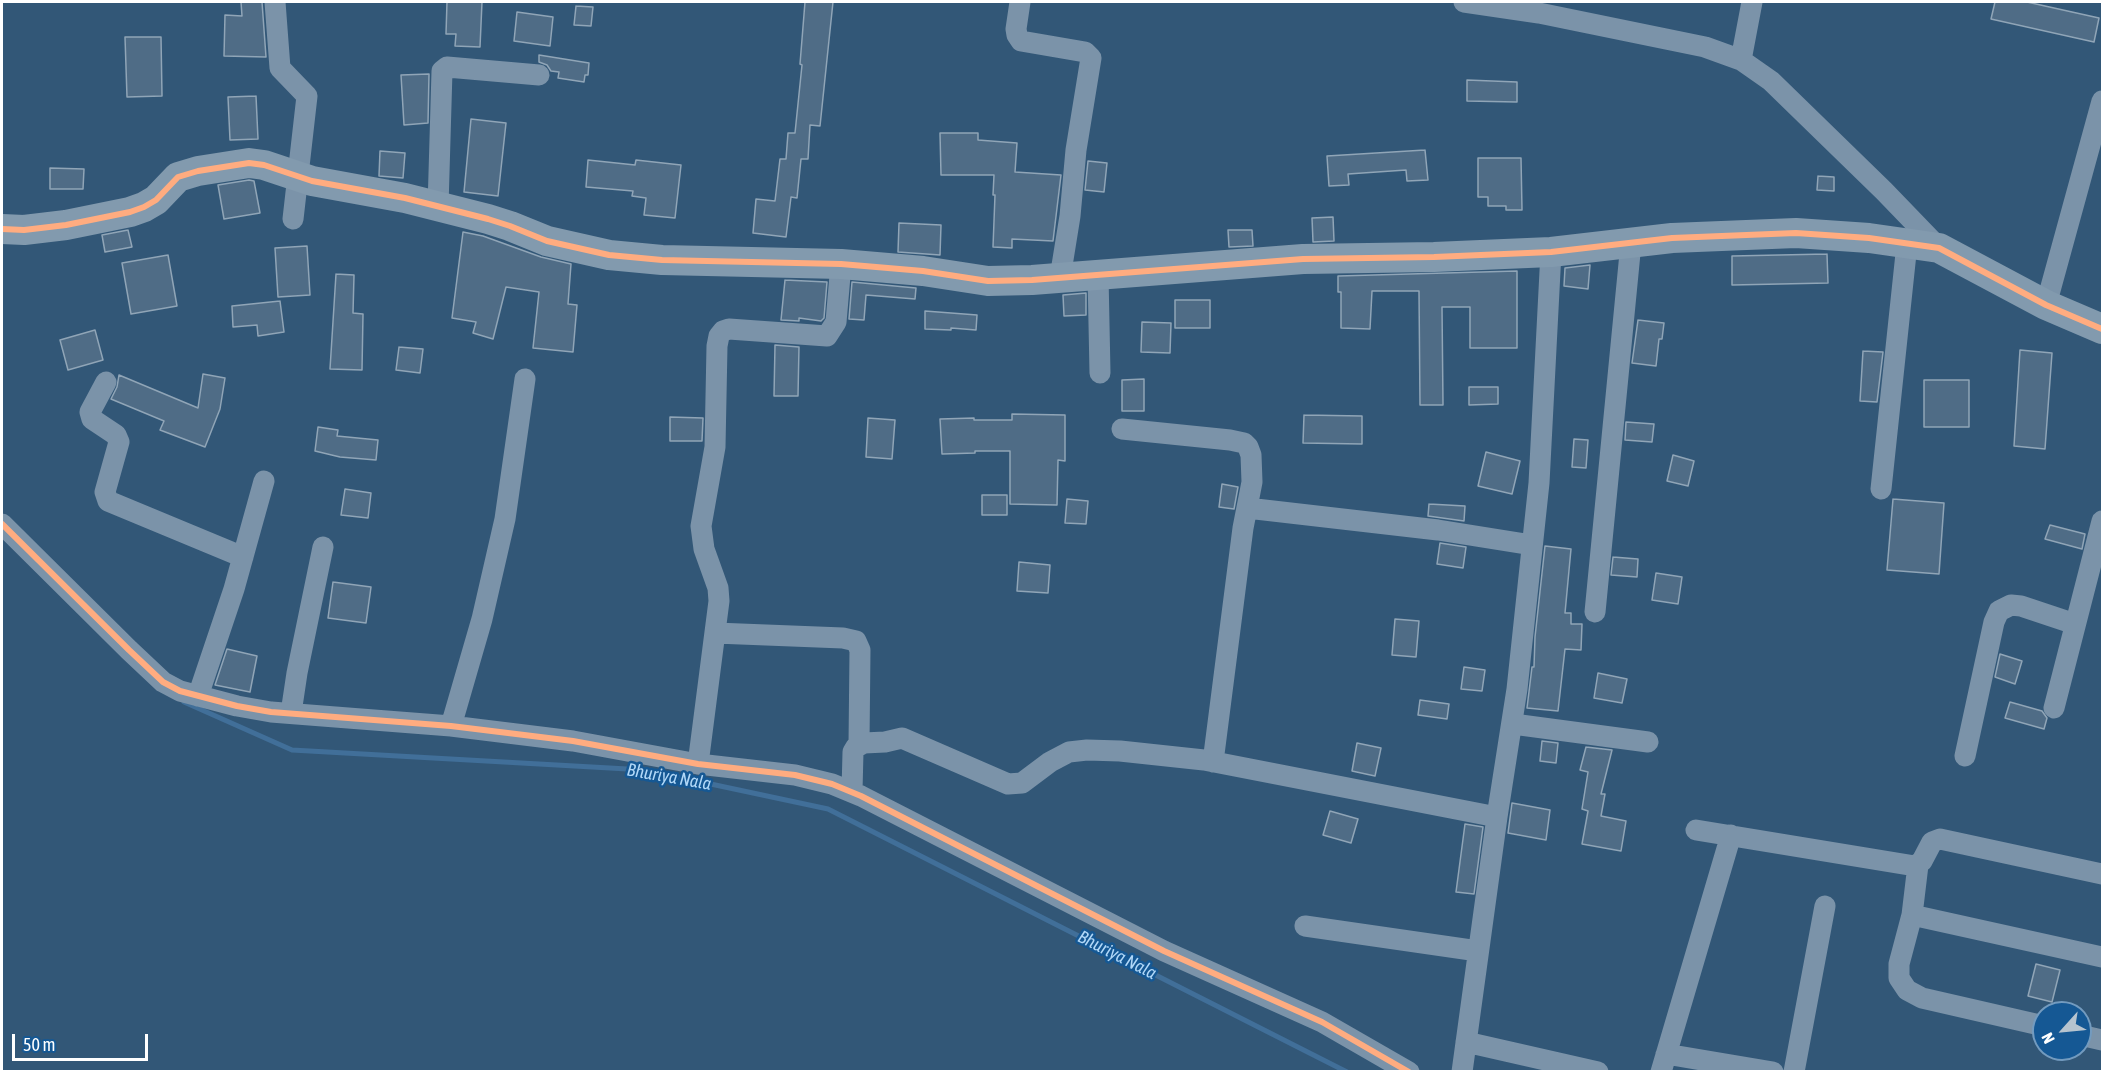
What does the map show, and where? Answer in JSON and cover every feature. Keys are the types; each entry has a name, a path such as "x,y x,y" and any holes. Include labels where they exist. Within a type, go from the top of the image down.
{"street":[{"path":"275,2 280,68 307,96 293,219"},
{"path":"1020,2 1016,29 1021,41 1085,52 1091,58 1076,150 1070,216 1060,278"},
{"path":"1464,2 1540,7 1705,47 1741,60 1771,81 1939,248 2046,305 2103,329"},
{"path":"1741,60 1752,2"},
{"path":"438,207 441,71 447,67 539,75"},
{"path":"2046,305 2103,101"},
{"path":"2,229 24,230 66,225 138,210 156,200 168,184 178,177 222,166 249,163 264,165 298,177 405,198 510,226 548,241 609,255 662,260 841,264 923,271 988,281 1010,282 1303,259 1551,252 1728,235 1796,233 1869,238 1939,248"},
{"path":"1595,612 1631,243"},
{"path":"1881,489 1907,244"},
{"path":"1462,1071 1497,817 1513,724 1539,483 1551,252"},
{"path":"698,764 718,588 704,549 701,526 715,447 719,336 729,328 827,336 836,322 841,264"},
{"path":"1098,275 1100,373"},
{"path":"451,726 482,619 505,519 525,379"},
{"path":"106,382 90,412 93,419 116,435 119,442 105,492 108,501 243,557"},
{"path":"1122,429 1230,440 1244,443 1248,447 1252,464 1252,482 1213,762"},
{"path":"198,696 243,557 264,481"},
{"path":"1247,508 1438,530 1532,545"},
{"path":"2054,708 2103,520"},
{"path":"2,524 129,650 164,682 180,691 237,706 291,713 451,726 573,741 698,764 795,776 832,784 852,791 1164,951 1322,1022 1409,1071"},
{"path":"291,713 323,548"},
{"path":"1965,756 1994,622 1999,611 2011,605 2021,606 2075,624"},
{"path":"714,633 843,638 856,641 860,650 859,744 853,752 852,791"},
{"path":"1513,724 1648,742"},
{"path":"859,744 902,738 1013,785 1022,783 1050,762 1069,752 1120,751 1213,762 1497,817"},
{"path":"1696,830 1918,865"},
{"path":"1731,835 1663,1063 1773,1071"},
{"path":"2032,1023 1922,998 1906,990 1899,978 1899,964 1912,915 1918,865 1932,842 1940,839 2103,874"},
{"path":"1794,1071 1825,906"},
{"path":"1912,915 2103,957"},
{"path":"1305,926 1478,951"},
{"path":"1466,1042 1598,1071"}],"building":[{"path":"241,2 262,2 266,57 224,56 225,15 242,16"},
{"path":"447,2 482,2 480,47 455,46 456,34 446,34"},
{"path":"805,2 833,2 820,126 810,125 808,159 801,159 797,198 791,197 786,237 753,233 756,199 775,201 780,159 786,159 788,133 795,133 802,65 800,64"},
{"path":"1995,2 2027,2 2099,18 2094,42 1991,19"},
{"path":"576,6 593,7 591,26 574,25"},
{"path":"517,12 553,17 550,46 514,41"},
{"path":"125,37 161,37 162,96 127,97"},
{"path":"539,55 589,63 588,75 585,75 584,82 558,78 559,72 551,71 547,65 539,62"},
{"path":"429,74 428,123 404,125 401,75"},
{"path":"1467,80 1517,82 1517,102 1467,101"},
{"path":"256,96 258,139 230,140 228,97"},
{"path":"471,119 506,123 498,196 464,192"},
{"path":"940,133 978,133 978,140 1017,143 1015,172 1061,175 1053,241 1012,239 1012,248 993,247 994,175 941,175"},
{"path":"1425,150 1428,180 1407,181 1406,170 1348,174 1349,185 1329,186 1327,156"},
{"path":"380,151 405,153 403,178 379,176"},
{"path":"1478,158 1521,158 1522,210 1506,210 1506,206 1488,206 1488,197 1478,197"},
{"path":"588,160 635,165 636,160 681,165 675,218 644,215 646,198 632,196 633,191 586,187"},
{"path":"1088,161 1107,163 1104,192 1085,190"},
{"path":"50,168 84,169 83,189 50,189"},
{"path":"1818,176 1834,177 1834,191 1817,190"},
{"path":"254,181 260,213 224,219 218,185"},
{"path":"1333,217 1334,241 1313,242 1312,218"},
{"path":"899,223 941,225 940,255 898,252"},
{"path":"128,230 132,247 105,252 102,235"},
{"path":"1228,230 1252,230 1253,246 1229,247"},
{"path":"463,232 483,236 541,257 571,264 568,304 577,305 573,352 533,348 539,292 506,287 493,339 473,333 476,322 452,318"},
{"path":"307,246 310,295 278,297 275,248"},
{"path":"1827,254 1828,283 1732,285 1732,256"},
{"path":"168,255 177,306 131,314 122,263"},
{"path":"1590,265 1588,289 1564,286 1565,268"},
{"path":"1517,271 1517,348 1470,348 1470,307 1442,307 1443,405 1420,405 1419,291 1372,291 1370,329 1341,328 1341,292 1338,292 1338,276"},
{"path":"336,274 354,275 353,313 363,314 362,370 330,369"},
{"path":"785,280 827,282 824,318 821,321 799,318 799,321 781,320"},
{"path":"852,282 916,288 915,299 866,295 864,320 849,319"},
{"path":"1086,293 1086,315 1064,316 1063,295"},
{"path":"1175,300 1210,300 1210,328 1175,328"},
{"path":"280,301 284,332 258,336 257,325 233,327 232,306"},
{"path":"925,311 977,315 976,330 925,329"},
{"path":"1638,320 1664,323 1662,339 1659,339 1656,366 1632,363"},
{"path":"1142,322 1171,323 1170,353 1141,352"},
{"path":"95,330 103,360 68,370 60,340"},
{"path":"775,345 799,347 798,396 774,396"},
{"path":"399,347 423,349 420,373 396,370"},
{"path":"2020,350 2052,353 2045,449 2014,446"},
{"path":"1863,351 1883,352 1877,402 1860,401"},
{"path":"203,374 225,378 220,409 205,447 160,430 164,421 111,399 117,387 119,375 198,408"},
{"path":"1144,379 1144,411 1122,411 1122,380"},
{"path":"1924,380 1969,380 1969,427 1924,427"},
{"path":"1469,387 1498,387 1498,404 1469,405"},
{"path":"1012,414 1065,415 1065,461 1058,460 1057,505 1010,504 1010,451 942,454 940,419 1012,420"},
{"path":"1304,415 1362,416 1362,444 1303,443"},
{"path":"670,417 703,418 702,441 670,441"},
{"path":"868,418 895,420 892,459 866,457"},
{"path":"1626,422 1654,424 1652,442 1625,440"},
{"path":"318,427 338,430 337,436 378,440 376,460 340,457 315,451"},
{"path":"1574,439 1588,440 1586,468 1572,467"},
{"path":"1486,452 1520,461 1512,494 1478,486"},
{"path":"1673,455 1694,461 1688,486 1667,481"},
{"path":"1222,484 1238,487 1234,509 1219,507"},
{"path":"345,489 371,493 368,518 341,515"},
{"path":"982,495 1007,495 1007,515 982,515"},
{"path":"1067,499 1088,501 1086,524 1065,523"},
{"path":"1893,499 1944,503 1939,574 1887,570"},
{"path":"1429,504 1465,506 1464,521 1428,516"},
{"path":"2050,525 2085,534 2082,549 2045,539"},
{"path":"1440,543 1466,547 1463,568 1437,564"},
{"path":"1545,546 1571,549 1565,613 1571,613 1571,624 1582,624 1581,650 1565,649 1558,711 1527,708 1532,667 1534,667"},
{"path":"1613,557 1638,559 1637,577 1611,575"},
{"path":"1019,562 1050,565 1048,593 1017,591"},
{"path":"1656,573 1682,577 1678,604 1652,600"},
{"path":"333,582 371,587 366,623 328,618"},
{"path":"1395,619 1419,621 1416,657 1392,655"},
{"path":"227,649 257,656 250,692 215,685"},
{"path":"2000,654 2022,661 2015,684 1995,677"},
{"path":"1464,667 1485,670 1482,691 1461,689"},
{"path":"1598,673 1627,679 1622,703 1594,698"},
{"path":"1420,700 1449,704 1447,719 1418,715"},
{"path":"2010,702 2042,711 2047,718 2044,729 2005,718"},
{"path":"1542,741 1558,743 1556,763 1540,761"},
{"path":"1357,743 1381,748 1375,776 1352,771"},
{"path":"1586,747 1612,750 1601,794 1605,794 1601,816 1626,821 1621,851 1582,844 1588,811 1582,809 1588,772 1580,770"},
{"path":"1512,803 1550,810 1546,840 1508,833"},
{"path":"1330,811 1358,819 1351,843 1323,835"},
{"path":"1465,824 1483,827 1474,894 1456,892"},
{"path":"2036,964 2060,970 2052,1001 2028,996"}],"waterway":[{"name":"Bhuriya Nala","path":"184,702 292,750 645,770 828,809 1347,1072"}],"cycle path":[{"path":"2,229 24,230 66,225 130,212 156,200 178,177 198,171 249,163 264,165 312,181 405,198 488,219 547,241 609,255 662,260 841,264 923,271 988,281 1032,280 1303,259 1551,252 1672,238 1796,233 1869,238 1939,248 2046,305 2102,329"},
{"path":"2,524 163,682 180,691 271,712 451,726 573,741 698,764 795,775 832,784 861,796 1164,951 1322,1022 1409,1072"}]}
